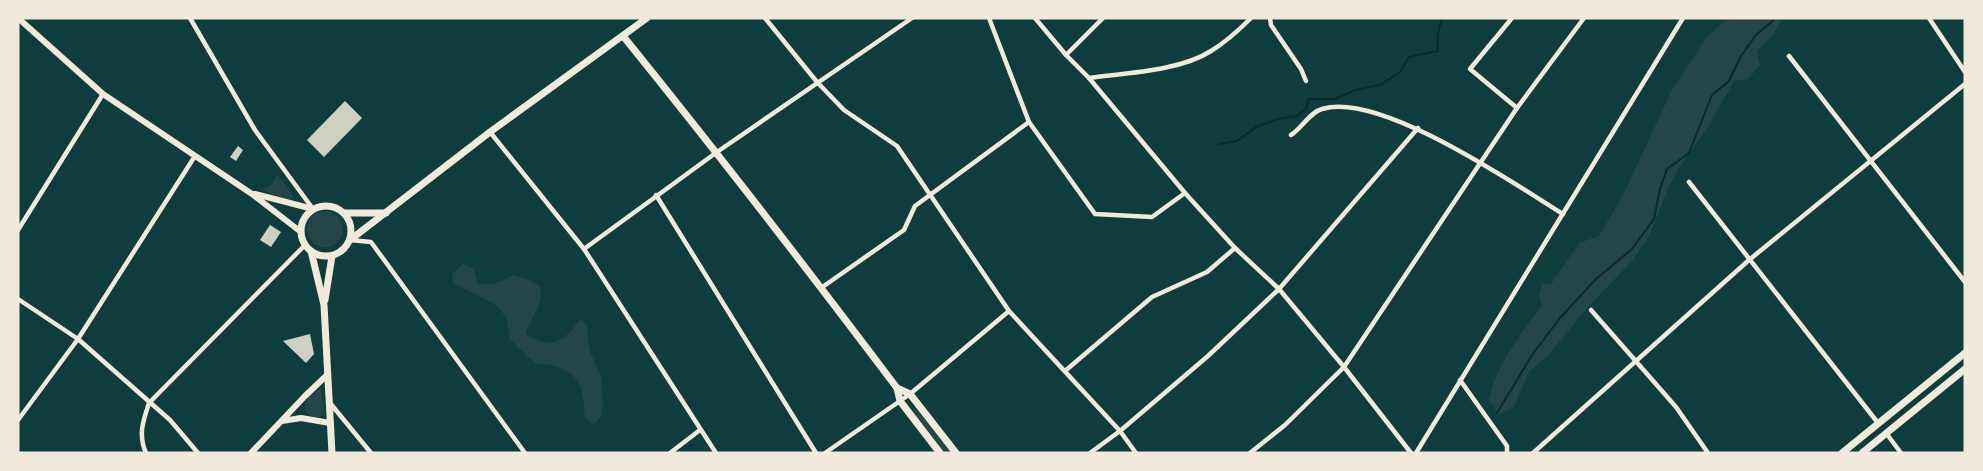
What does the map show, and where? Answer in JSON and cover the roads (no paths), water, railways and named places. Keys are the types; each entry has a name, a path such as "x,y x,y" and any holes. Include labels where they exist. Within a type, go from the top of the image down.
{"main road":[{"path":"18,18 103,94 252,194 301,232 308,248 324,305"},
{"path":"350,240 490,132 647,18"},
{"path":"624,36 717,152 897,388 900,401 940,453"},
{"path":"252,194 313,209"},
{"path":"301,232 306,215 313,209 329,205 345,213 351,222 352,233 345,249 332,256 324,256 308,248"},
{"path":"345,213 387,213"},
{"path":"332,256 324,305 332,453"},
{"path":"1842,453 1965,352"},
{"path":"1862,453 1965,369"},
{"path":"251,453 327,375"},
{"path":"897,388 910,394 956,453"},
{"path":"281,421 301,418 330,423"}],"street":[{"path":"190,18 255,130 313,209"},
{"path":"765,18 817,82 844,110 897,146 1009,311 1120,431 1136,453"},
{"path":"584,249 717,152 912,18"},
{"path":"989,18 1029,122 1095,214 1152,217 1185,194"},
{"path":"1035,18 1089,78 1185,194 1235,248 1278,289 1411,453"},
{"path":"1066,55 1103,18"},
{"path":"1089,78 1151,70 1189,61 1210,52 1251,18"},
{"path":"1269,18 1270,25 1301,69 1306,81"},
{"path":"1512,18 1470,69 1517,108"},
{"path":"1250,453 1285,425 1344,368 1517,108 1584,18"},
{"path":"1416,453 1683,18"},
{"path":"1929,18 1965,72"},
{"path":"1789,56 1965,282"},
{"path":"1533,453 1749,260 1965,84"},
{"path":"18,230 103,94"},
{"path":"1291,135 1316,112 1334,107 1358,108 1418,128 1563,214"},
{"path":"821,288 904,230 915,206 1029,122"},
{"path":"1090,453 1120,431 1208,356 1278,289 1418,128"},
{"path":"490,132 584,249 716,453"},
{"path":"18,420 78,339 195,156"},
{"path":"1689,182 1878,423"},
{"path":"656,195 816,453"},
{"path":"350,240 371,243 525,453"},
{"path":"146,453 141,441 143,422 149,403 308,248"},
{"path":"1065,371 1152,297 1207,272 1235,248"},
{"path":"18,299 78,339 170,420 198,453"},
{"path":"1591,310 1676,407 1708,453"},
{"path":"825,453 910,394 1009,311"},
{"path":"1460,380 1507,446 1507,453"},
{"path":"328,401 371,453"},
{"path":"670,453 700,430"},
{"path":"1886,434 1901,453"}],"waterway":[{"path":"1219,144 1237,141 1256,127 1278,119 1297,116 1306,109 1309,99 1335,99 1355,90 1380,85 1400,72 1409,57 1438,51 1438,34 1443,18"},
{"path":"1497,413 1532,355 1560,318 1595,280 1632,249 1654,219 1667,169 1689,153 1712,95 1729,81 1741,56 1756,35 1776,18"}]}
